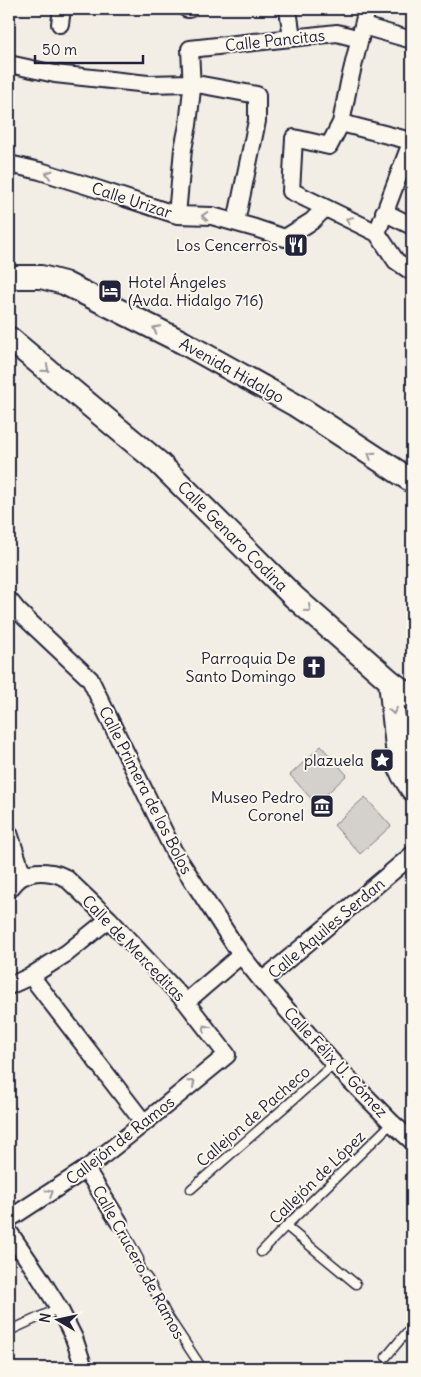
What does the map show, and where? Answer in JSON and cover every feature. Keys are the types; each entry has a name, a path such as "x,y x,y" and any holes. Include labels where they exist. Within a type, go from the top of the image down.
{"street":[{"path":"288,9 292,38"},
{"path":"367,9 341,123 329,146 294,138 291,190 376,233 396,261 412,272"},
{"name":"Calle Pancitas","path":"191,83 190,48 361,32 412,40"},
{"path":"9,64 56,74 148,84 191,83 257,95 257,121 236,222"},
{"path":"177,215 191,83"},
{"path":"341,123 412,140 376,233"},
{"name":"Calle Urizar","path":"9,164 40,171 177,215 212,216 285,238 312,221 325,208"},
{"path":"384,212 412,226"},
{"name":"Avenida Hidalgo","path":"9,277 41,276 64,283 190,347 297,406 412,482"},
{"name":"Calle Genaro Codina","path":"9,338 159,463 294,597 412,698"},
{"name":"Calle Primera de los Bolos","path":"13,605 90,679 174,852 241,955 262,981"},
{"path":"390,681 399,766 412,789"},
{"path":"399,766 412,747"},
{"path":"9,833 23,876 9,890"},
{"name":"Calle Aquiles Serdan","path":"262,981 412,855"},
{"name":"Calle de Merceditas","path":"23,876 37,872 61,875 67,879 109,918 186,1002 227,1055"},
{"path":"9,986 31,976 67,953 109,918"},
{"path":"186,1002 241,955"},
{"path":"31,976 144,1123"},
{"name":"Calle Félix U. Gómez","path":"262,981 334,1064 412,1141"},
{"name":"Callejón de Ramos","path":"9,1219 86,1169 227,1055"},
{"name":"Calle Crucero de Ramos","path":"86,1169 118,1222"},
{"path":"9,1232 59,1308 74,1338 84,1368"}],"lane":[{"name":"Callejon de Pacheco","path":"192,1189 334,1064"},
{"name":"Callejón de López","path":"261,1252 392,1123"},
{"name":"Calle Crucero de Ramos","path":"118,1222 139,1259 139,1268 148,1279 167,1315 202,1368"},
{"path":"286,1226 356,1284"},
{"path":"9,1331 59,1308"},
{"path":"386,1357 409,1336"}],"shaded area":[{"path":"321,746 347,775 316,804 290,775"},
{"path":"365,797 391,826 360,854 334,825"}],"place":[{"name":"Los Cencerros","path":"296,245"},
{"name":"Hotel Ángeles (Avda. Hidalgo 716)","path":"110,291"},
{"name":"Parroquia De Santo Domingo","path":"314,667"},
{"name":"plazuela","path":"382,760"},
{"name":"Museo Pedro Coronel","path":"322,806"}]}
